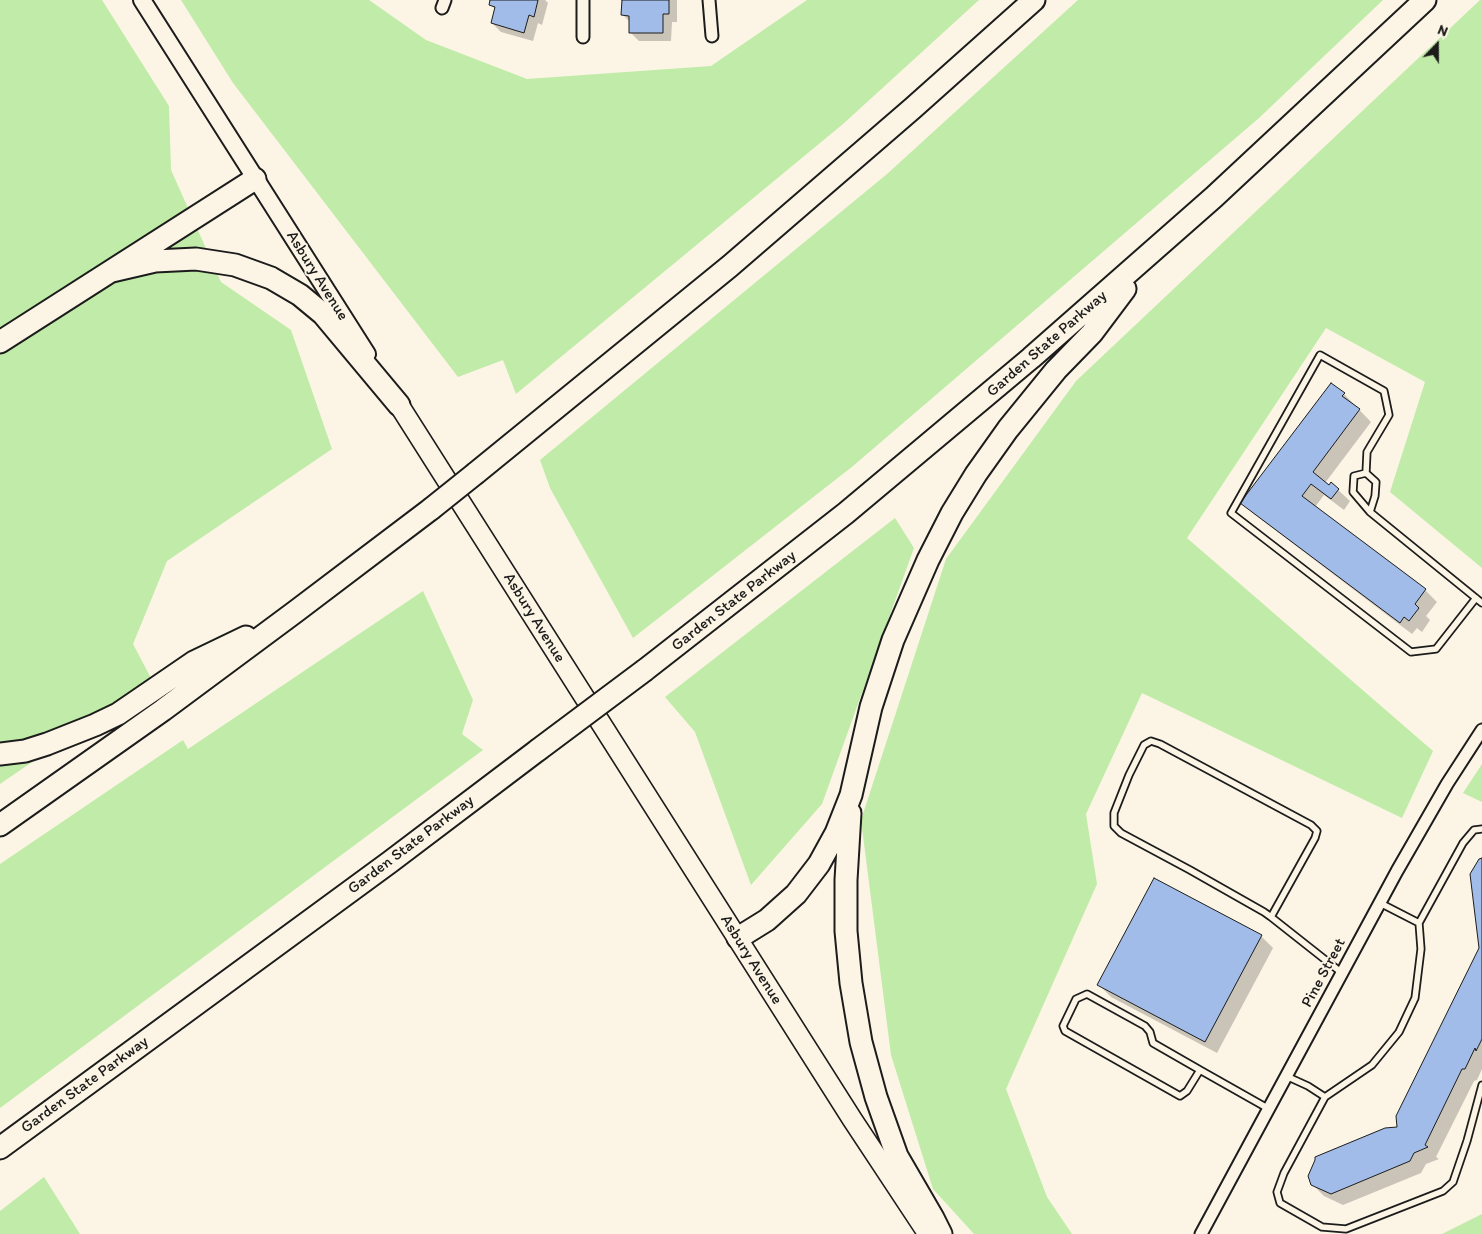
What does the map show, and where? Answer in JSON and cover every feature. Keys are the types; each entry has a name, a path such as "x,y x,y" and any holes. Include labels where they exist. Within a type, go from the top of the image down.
{"highway":[{"path":"0,825 163,710 295,612 476,473 730,266 913,108 1034,0"},
{"name":"Garden State Parkway","path":"0,1148 397,856 645,670 782,564 909,461 1059,334 1268,147 1425,0"},
{"path":"0,342 255,179"},
{"path":"738,938 767,920 796,894 819,864 836,833 850,795 871,707 890,648 928,560 952,513 1008,429 1056,370 1092,333 1152,252"},
{"path":"112,271 155,261 196,259 235,265 271,278 300,295 323,314 399,405"},
{"path":"0,754 25,751 95,725 126,709 194,662 295,612"},
{"path":"850,795 846,905 848,957 855,1011 873,1088 897,1156 941,1234"}],"main road":[{"name":"Asbury Avenue","path":"142,0 928,1234"}],"street":[{"path":"583,0 583,37"},
{"path":"709,0 712,36"},
{"name":"Pine Street","path":"1201,1234 1380,903 1447,784 1482,730"}],"lane":[{"path":"1366,473 1367,452 1389,415 1384,391 1320,355 1231,513 1411,652 1436,649 1476,598"},
{"path":"1366,473 1376,482 1375,496 1370,512"},
{"path":"1366,473 1354,476 1353,492 1370,512 1482,603"},
{"path":"1271,918 1316,838 1317,831 1311,825 1160,744 1151,741 1144,745 1129,775 1114,813 1114,826 1121,833 1264,912 1271,918 1342,974"},
{"path":"1482,829 1474,830 1463,843 1419,923 1421,949 1414,998 1399,1032 1372,1065 1325,1097 1288,1165 1277,1192 1280,1203 1322,1227 1346,1229 1443,1191 1452,1182 1467,1140 1482,1085"},
{"path":"1380,903 1419,923"},
{"path":"1200,1070 1188,1091 1180,1096 1065,1031 1063,1026 1076,999 1087,994 1144,1026 1150,1032 1153,1043 1269,1109"},
{"path":"1286,1076 1308,1086 1325,1097"}],"green space":[{"path":"0,0 102,0 169,106 171,170 221,282 291,330 332,449 167,561 133,644 152,680 0,784"},
{"path":"181,0 369,0 426,40 527,79 711,66 807,0 979,0 843,124 516,394 503,360 458,377 233,83"},
{"path":"1078,0 1383,0 1259,118 853,466 633,638 550,488 540,460 887,174"},
{"path":"1482,0 1482,568 1390,492 1425,382 1326,328 1187,538 1433,751 1402,818 1142,693 1086,814 1097,884 1006,1089 1047,1197 1072,1234 974,1234 933,1189 891,1055 861,820 946,559 1076,381"},
{"path":"895,518 914,548 822,804 751,885 695,732 665,697"},
{"path":"423,591 473,700 462,734 483,750 0,1108 0,864 183,740 188,749"},
{"path":"1482,764 1482,802 1463,793"},
{"path":"44,1177 80,1234 0,1234 0,1211"},
{"path":"1482,1214 1482,1234 1442,1234"}],"building":[{"path":"490,0 538,0 534,17 529,15 524,33 491,23 495,7 489,5"},
{"path":"622,0 669,0 669,14 663,14 663,33 629,33 629,16 621,15"},
{"path":"1331,383 1345,393 1342,396 1360,409 1313,472 1329,485 1331,482 1339,489 1331,499 1311,484 1302,496 1426,589 1415,604 1419,608 1409,621 1404,617 1400,623 1240,503"},
{"path":"1482,858 1482,1039 1476,1051 1475,1048 1465,1069 1462,1069 1425,1145 1428,1147 1414,1153 1410,1161 1331,1194 1311,1185 1308,1176 1315,1157 1385,1128 1397,1127 1396,1116 1479,948 1470,874 1479,859"},
{"path":"1154,878 1262,935 1205,1042 1097,985"}]}
